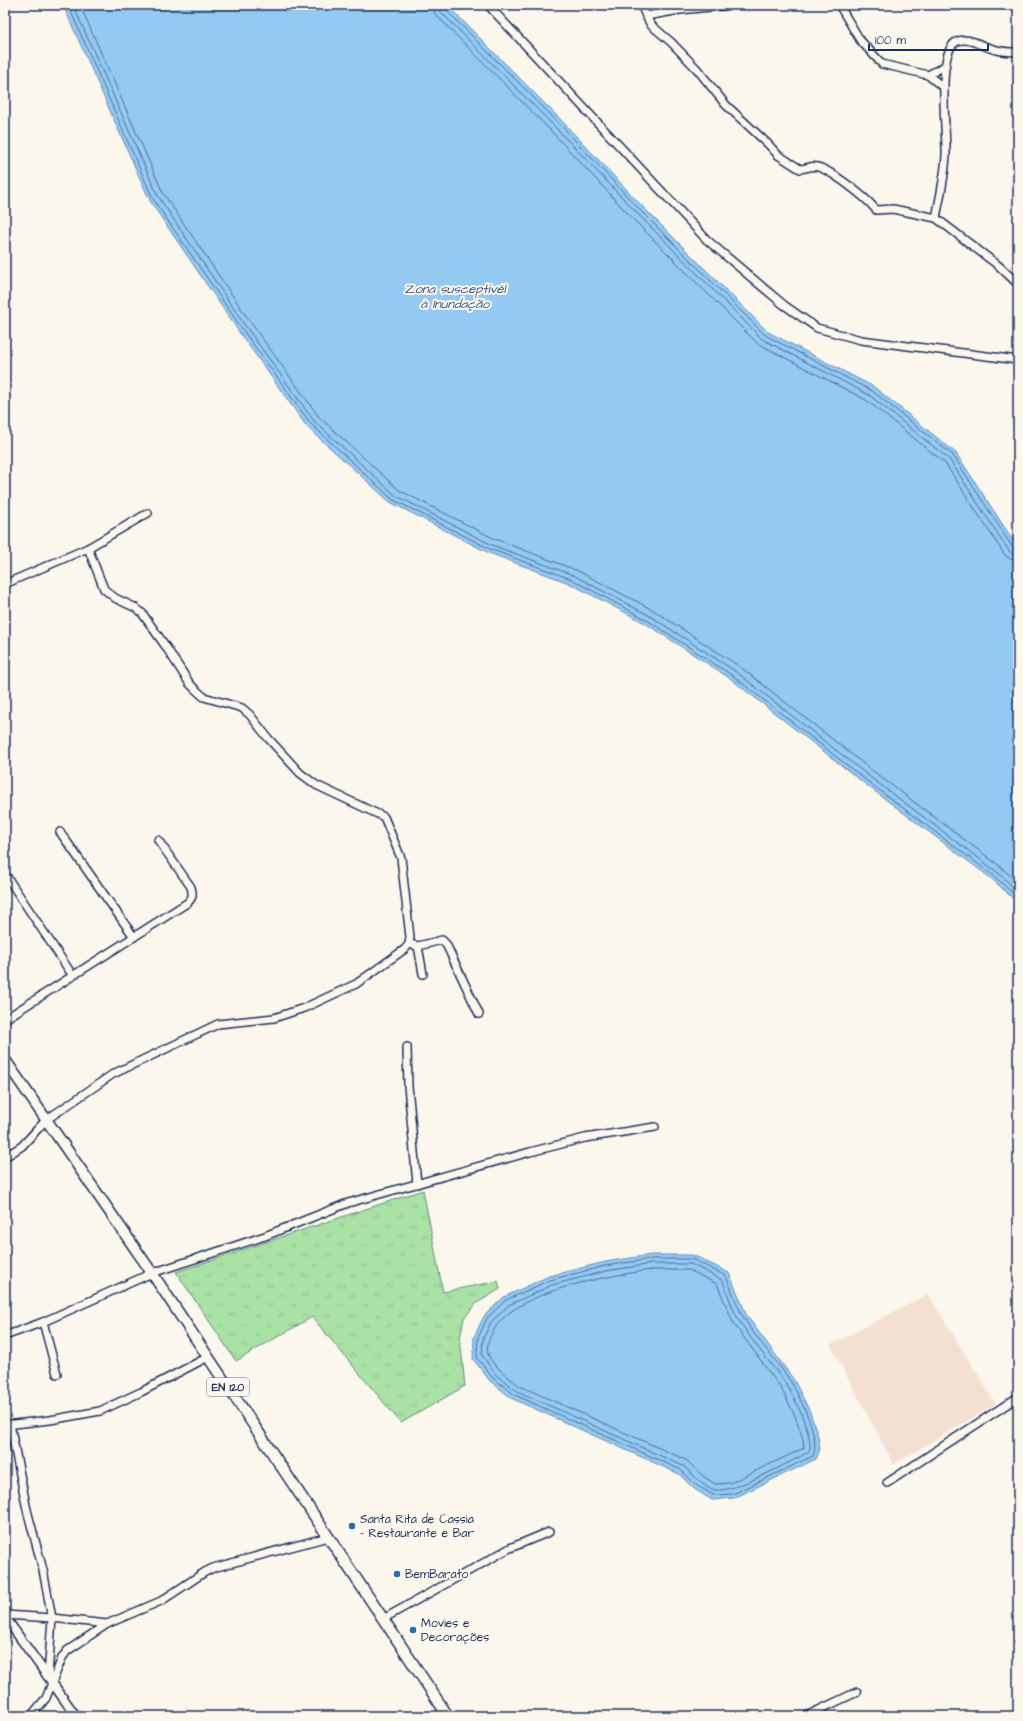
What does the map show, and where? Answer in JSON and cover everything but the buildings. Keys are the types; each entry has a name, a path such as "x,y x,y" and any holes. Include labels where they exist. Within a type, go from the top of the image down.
{"main road":[{"name":"EN 120","path":"5,1060 152,1273 448,1716"}],"street":[{"path":"488,5 707,240 784,305 817,328 861,340 1018,360"},
{"path":"641,5 651,25 672,42 697,69 726,105 778,155 793,167 804,169 812,166 823,169 865,199 876,210 893,209 936,218 999,266 1018,284"},
{"path":"646,16 680,10 731,5"},
{"path":"839,5 860,40 871,54 882,64 928,75 944,88"},
{"path":"936,218 944,182 946,154 944,66 950,48 955,42 961,40 969,41 995,50 1018,52"},
{"path":"928,75 944,66"},
{"path":"5,584 88,548 148,513"},
{"path":"5,1157 22,1146 46,1120 108,1077 192,1036 226,1022 274,1018 304,1008 356,984 405,949 410,937 402,858 384,817 316,785 295,768 250,715 242,708 204,696 196,690 190,684 164,644 139,610 115,598 104,589 88,548"},
{"path":"60,832 134,937"},
{"path":"5,1019 188,903 192,899 193,894 191,887 158,840"},
{"path":"5,874 73,976"},
{"path":"408,944 418,946 442,940 446,944 479,1014"},
{"path":"418,946 423,974"},
{"path":"406,1047 417,1184"},
{"path":"5,1336 44,1322 152,1273 265,1236 348,1203 530,1152 571,1142 655,1127"},
{"path":"44,1322 57,1374"},
{"path":"31,1716 46,1698 50,1679 52,1618 43,1570 7,1424 50,1420 100,1411 208,1357"},
{"path":"887,1483 1018,1397"},
{"path":"383,1619 510,1548 549,1532"},
{"path":"50,1679 66,1651 107,1624 161,1601 205,1572 213,1568 328,1537"},
{"path":"5,1616 52,1618 107,1624"},
{"path":"5,1616 76,1716"},
{"path":"806,1716 857,1692"}],"shaded area":[{"path":"928,1294 996,1404 894,1464 830,1345"}],"green space":[{"path":"423,1190 443,1292 498,1281 500,1289 477,1303 464,1318 460,1338 465,1386 401,1423 312,1317 236,1361 176,1272"}],"water":[{"name":"Zona susceptivél à Inundação","path":"63,5 447,5 561,120 643,207 768,332 874,387 956,453 1018,548 1018,903 992,879 869,787 731,679 645,623 569,583 489,553 390,502 307,427 237,329 150,201"},
{"path":"651,1255 693,1255 729,1273 747,1316 794,1380 810,1412 818,1436 820,1449 816,1459 734,1498 712,1500 693,1488 679,1474 513,1399 490,1381 473,1359 474,1337 484,1316 504,1297 549,1276 605,1262"}],"place":[{"name":"Santa Rita de Cassia - Restaurante e Bar","path":"352,1526"},
{"name":"BemBarato","path":"397,1574"},
{"name":"Movies e Decorações","path":"413,1630"}]}
